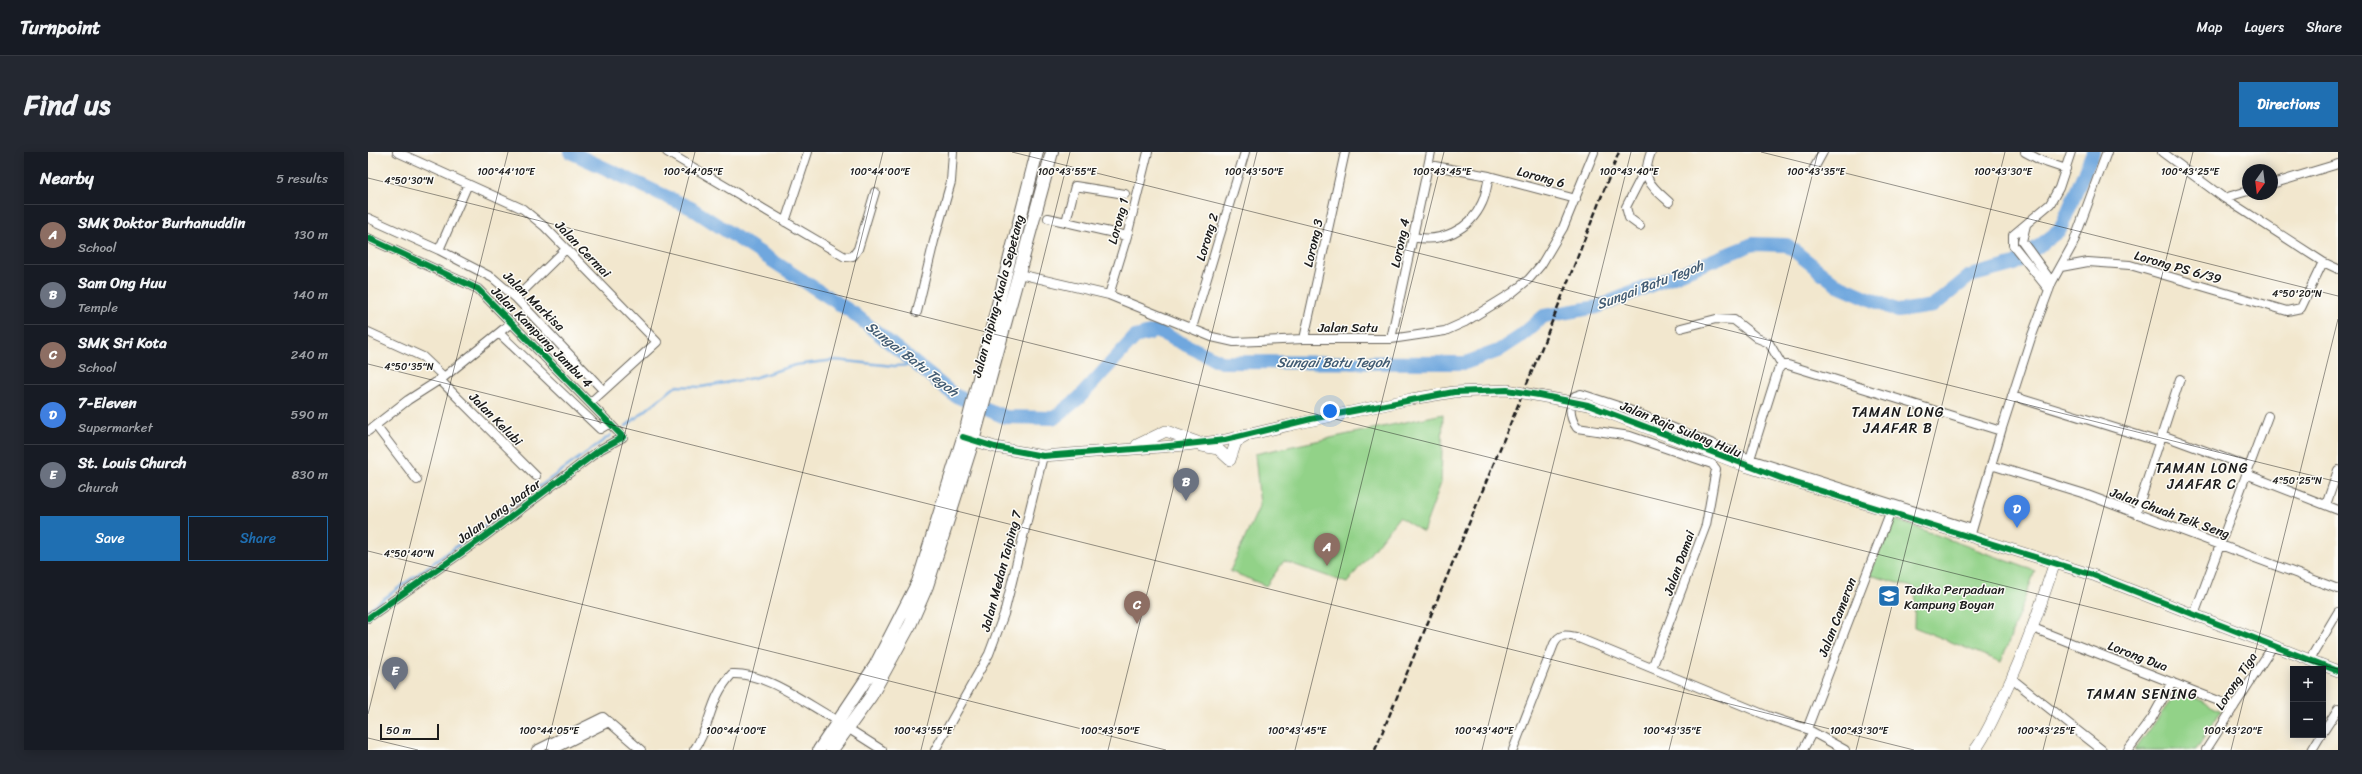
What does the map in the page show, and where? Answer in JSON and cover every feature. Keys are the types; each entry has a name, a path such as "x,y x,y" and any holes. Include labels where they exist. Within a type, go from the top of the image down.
{"main road":[{"name":"Jalan Taiping-Kuala Sepetang","path":"980,398 1037,152"},
{"name":"Jalan Taiping-Kuala Sepetang","path":"832,750 918,582 970,433 1019,274 1052,152"},
{"name":"Jalan Taiping-Kuala Sepetang","path":"819,750 844,725"}],"street":[{"name":"Jalan Cermai","path":"397,152 522,209 545,227 657,342 591,402"},
{"path":"667,152 845,257 853,256 858,249 875,192"},
{"path":"785,222 808,152"},
{"path":"917,312 934,241 951,182 953,152"},
{"name":"Lorong 1","path":"1109,295 1127,236 1148,152"},
{"name":"Lorong 2","path":"1192,328 1245,152"},
{"name":"Lorong 3","path":"1304,338 1345,152"},
{"name":"Lorong 4","path":"1391,339 1414,238 1431,152"},
{"name":"Jalan Satu","path":"1019,274 1109,295 1212,337 1234,342 1304,338 1391,339 1444,331 1465,322 1512,293 1529,279 1541,265 1563,228 1576,200 1594,152"},
{"path":"1640,226 1629,218 1626,207 1646,168 1652,152"},
{"path":"1812,172 1823,152"},
{"path":"2025,152 2042,162 2066,169"},
{"path":"2051,286 2038,269 2014,245 2013,235 2050,204 2066,169 2071,152"},
{"path":"1782,365 1778,370 1748,463 1971,533 2012,396 2051,286 2073,244 2107,152"},
{"path":"2162,152 2224,198 2323,262 2338,269"},
{"path":"2278,182 2338,164"},
{"name":"Lorong 6","path":"1429,165 1489,176 1576,200"},
{"path":"1646,168 1646,177 1653,188 1669,202"},
{"path":"1414,238 1427,240 1442,238 1465,225 1477,213 1483,202 1489,176"},
{"path":"439,250 468,184"},
{"path":"1066,222 1075,186 1125,194"},
{"path":"2224,198 2242,193"},
{"name":"Jalan Markisa","path":"368,218 439,250 492,278 516,298 604,390"},
{"path":"1048,218 1127,236"},
{"path":"2026,225 2022,241 2038,269"},
{"name":"Jalan Kampung Jambu 4","path":"368,238 478,289 591,402 623,437"},
{"path":"516,298 566,249"},
{"name":"Lorong PS 6/39","path":"2061,267 2088,262 2130,265 2287,311 2301,308 2323,262"},
{"path":"1681,328 1716,319 1734,320 1757,338 1769,343 1782,365"},
{"path":"368,431 500,334 512,323"},
{"name":"Jalan Kelubi","path":"368,332 423,357 441,378 536,476"},
{"path":"500,334 600,428 610,423"},
{"path":"1782,365 1788,365 2001,431"},
{"path":"2136,514 2180,379"},
{"name":"Jalan Raja Sulong Hulu","path":"1186,445 1225,440 1411,399 1454,392 1507,390 1588,405 1890,513 1971,533 2054,562 2338,671"},
{"name":"Jalan Damai","path":"1652,668 1706,525 1716,469 1712,464 1630,436 1576,428 1571,418 1572,400 1575,396 1581,394 1624,408 1748,463"},
{"path":"2012,396 2161,439 2248,470 2338,510"},
{"path":"2194,615 2268,416"},
{"path":"376,426 417,480"},
{"path":"1124,449 1148,441 1166,431 1200,443"},
{"path":"970,433 1043,456 1186,445 1206,446 1218,449 1230,460 1236,442 1249,434"},
{"name":"Jalan Long Jaafar","path":"368,618 484,536 601,449 623,437"},
{"name":"Jalan Medan Taiping 7","path":"940,748 943,734 988,654 1004,614 1043,456"},
{"name":"Jalan Chuah Teik Seng","path":"1991,466 2082,493 2338,589"},
{"path":"2326,505 2338,470"},
{"name":"Jalan Cameron","path":"1802,750 1890,513"},
{"path":"1977,749 2012,679 2033,628 2054,562"},
{"path":"2310,659 2338,612"},
{"name":"Lorong Dua","path":"2033,628 2234,707"},
{"path":"1513,750 1558,637 1564,634 1576,637 1768,716 1809,731 1845,750"},
{"name":"Lorong Tiga","path":"2206,750 2273,646"},
{"path":"694,750 700,742 715,696 732,674 746,673 766,681 844,725 882,750"},
{"path":"2012,679 2102,750"},
{"path":"2128,750 2152,718 2172,682"},
{"path":"2326,727 2338,709"},
{"path":"536,750 606,719"},
{"path":"552,750 606,719"},
{"path":"606,719 641,750"},
{"path":"2312,750 2319,738"}],"green space":[{"path":"1443,414 1441,483 1423,532 1399,517 1347,583 1284,561 1266,586 1230,571 1260,505 1255,454"},
{"path":"1893,519 2035,571 2001,662 1914,627 1915,588 1870,575"},
{"path":"2179,689 2221,711 2196,750 2135,750"}],"waterway":[{"name":"Sungai Batu Tegoh","path":"570,152 691,208 853,313 954,395 1005,417 1054,418 1079,398 1135,337 1157,331 1221,362 1465,363 1498,351 1521,336 1544,316 1597,307 1753,244 1787,245 1836,284 1898,311 1933,306 1970,276 2015,264 2060,230 2093,152"},
{"path":"626,426 676,386 701,387 753,378 795,365 835,360 894,366 917,365"},
{"path":"368,610 611,435"}],"railway":[{"path":"1375,750 1540,352 1619,152"}],"cycle path":[{"path":"368,238 478,289 623,437 601,449 484,537 368,618"},
{"path":"963,437 995,447 1043,456 1160,447 1225,440 1311,419 1454,392 1507,390 1539,395 1588,405 1789,481 2093,575 2338,671"}],"place":[{"name":"Sam Ong Huu","path":"1186,501"},
{"name":"7-Eleven","path":"2017,528"},
{"name":"SMK Doktor Burhanuddin","path":"1327,566"},
{"name":"Tadika Perpaduan Kampung Boyan","path":"1889,596"},
{"name":"SMK Sri Kota","path":"1137,624"},
{"name":"St. Louis Church","path":"395,690"}],"district":[{"name":"TAMAN LONG JAAFAR B","path":"1898,420"},
{"name":"TAMAN LONG JAAFAR C","path":"2202,476"},
{"name":"TAMAN SENING","path":"2142,694"}]}
